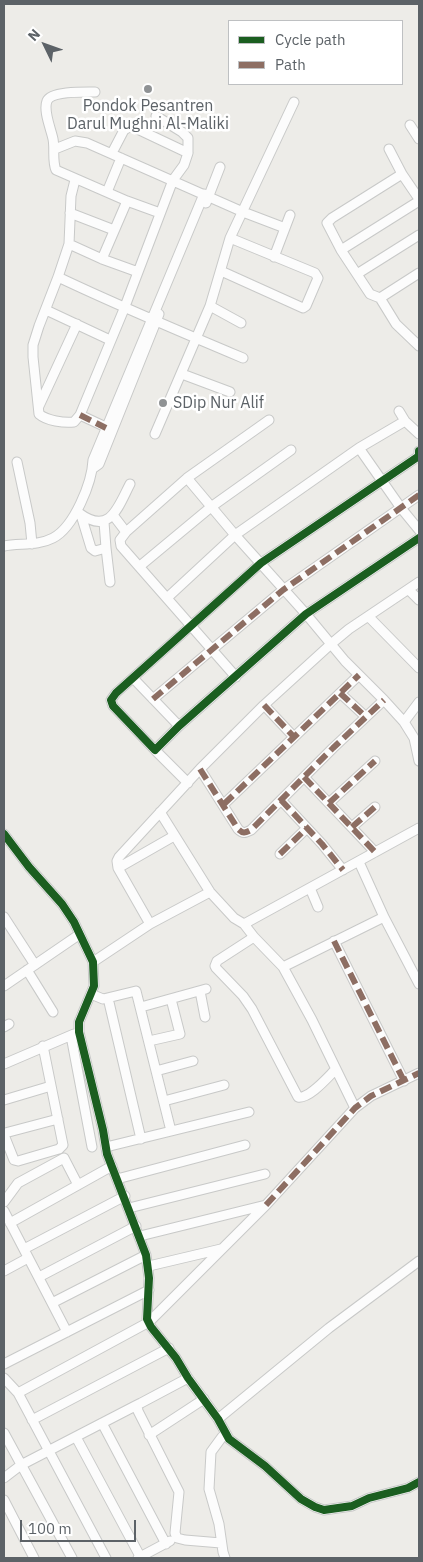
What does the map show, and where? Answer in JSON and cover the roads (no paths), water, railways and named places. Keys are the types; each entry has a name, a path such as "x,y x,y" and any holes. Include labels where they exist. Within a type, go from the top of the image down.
{"street":[{"path":"95,92 64,93 49,97 46,102 55,149 54,167 75,180 160,213"},
{"path":"155,434 210,306 230,238 294,102"},
{"path":"75,180 71,196 69,244 33,345 39,414 44,419 70,422 74,422 80,415 124,309 173,180 184,165 188,153 188,138 182,132 156,116"},
{"path":"410,125 419,139"},
{"path":"107,192 122,133 131,126 188,153"},
{"path":"55,149 75,142 87,143 243,212 285,228"},
{"path":"342,250 419,200 389,149"},
{"path":"4,546 32,544 53,538 79,513 93,460 109,429 153,319 206,195 220,168"},
{"path":"402,174 332,218 327,224 370,294 380,298 396,324 419,346"},
{"path":"102,259 127,201"},
{"path":"70,213 114,230"},
{"path":"274,257 290,215"},
{"path":"357,274 419,235"},
{"path":"220,271 305,307 317,280 317,276 230,238"},
{"path":"69,244 138,272"},
{"path":"380,298 419,273"},
{"path":"58,278 124,309 153,319 242,358"},
{"path":"210,306 241,323"},
{"path":"46,310 110,340"},
{"path":"38,409 76,324"},
{"path":"182,374 230,392"},
{"path":"399,411 405,421 419,434"},
{"path":"80,415 109,429"},
{"path":"236,677 210,650 121,546 121,537 187,478 270,420"},
{"path":"167,598 235,536 359,448 405,421"},
{"path":"359,448 381,481 419,530"},
{"path":"140,566 210,507 290,450"},
{"path":"188,783 113,706 111,700 116,693 261,563 419,455"},
{"path":"17,462 30,523 32,544"},
{"path":"187,478 235,536 306,614 345,662 360,675 404,722 414,738 419,761"},
{"path":"79,513 93,521 104,522 114,515 130,484"},
{"path":"153,699 283,590 419,495"},
{"path":"79,513 91,548 95,551 106,548"},
{"path":"114,515 126,532"},
{"path":"104,522 110,582"},
{"path":"155,750 179,726 306,614 419,538"},
{"path":"150,924 118,868 117,861 200,769 264,705 349,629 419,582"},
{"path":"409,590 419,600"},
{"path":"369,617 419,668"},
{"path":"224,804 360,675"},
{"path":"133,678 179,726"},
{"path":"340,693 366,717"},
{"path":"200,769 224,804 238,829 245,833 251,830 384,700"},
{"path":"404,722 419,702"},
{"path":"264,705 294,737"},
{"path":"329,803 375,760"},
{"path":"304,777 375,852"},
{"path":"281,800 342,870"},
{"path":"352,828 374,807"},
{"path":"160,812 210,892 234,918 244,924 283,967 312,1020 355,1108"},
{"path":"280,854 307,828"},
{"path":"244,924 419,828"},
{"path":"4,834 29,867 62,904 80,934 93,962 95,980 92,994 75,1034 92,1147"},
{"path":"118,868 174,836"},
{"path":"358,862 384,917 419,983"},
{"path":"310,888 318,907"},
{"path":"93,962 150,924 210,892"},
{"path":"4,917 53,1012"},
{"path":"283,967 384,917"},
{"path":"4,986 80,934"},
{"path":"254,937 217,961 216,968 243,996 252,1009 298,1097 304,1097 310,1093 335,1070"},
{"path":"334,941 404,1080"},
{"path":"141,1007 203,990 205,1017"},
{"path":"92,994 103,999 136,991 172,1131"},
{"path":"108,998 141,1139"},
{"path":"149,1041 180,1034 171,999"},
{"path":"4,1064 75,1034"},
{"path":"75,1034 112,1166 140,1236 149,1266 147,1313 149,1322 169,1348 227,1435 236,1445 265,1466 301,1499 324,1510 352,1506 369,1498 408,1488 419,1482"},
{"path":"43,1046 63,1142 63,1147 18,1161 14,1160 4,1135 5,1133 58,1119"},
{"path":"156,1071 193,1061"},
{"path":"18,1393 149,1322 266,1205 355,1108 371,1096 419,1073"},
{"path":"164,1101 224,1085"},
{"path":"4,1100 51,1086"},
{"path":"106,1147 249,1112"},
{"path":"117,1179 245,1145"},
{"path":"4,1202 18,1183 64,1158 78,1185"},
{"path":"10,1223 112,1166"},
{"path":"129,1208 265,1174"},
{"path":"4,1272 26,1254 125,1196"},
{"path":"140,1236 266,1205"},
{"path":"4,1211 67,1332"},
{"path":"38,1277 136,1226"},
{"path":"149,1266 222,1249"},
{"path":"52,1303 146,1255"},
{"path":"218,1419 329,1328 419,1261"},
{"path":"4,1364 148,1290"},
{"path":"32,1420 169,1348"},
{"path":"4,1378 18,1393 106,1558"},
{"path":"4,1478 21,1465 188,1378"},
{"path":"149,1435 204,1399"},
{"path":"137,1405 149,1435 179,1492 175,1533 177,1538"},
{"path":"102,1424 166,1544"},
{"path":"4,1433 72,1558"},
{"path":"225,1558 219,1524 209,1489 210,1458 214,1446 222,1437 227,1435"},
{"path":"76,1437 140,1558 177,1538 221,1543"},
{"path":"4,1500 34,1558"}],"place":[{"name":"Pondok Pesantren Darul Mughni Al-Maliki","path":"148,89"},
{"name":"SDip Nur Alif","path":"163,403"}]}
